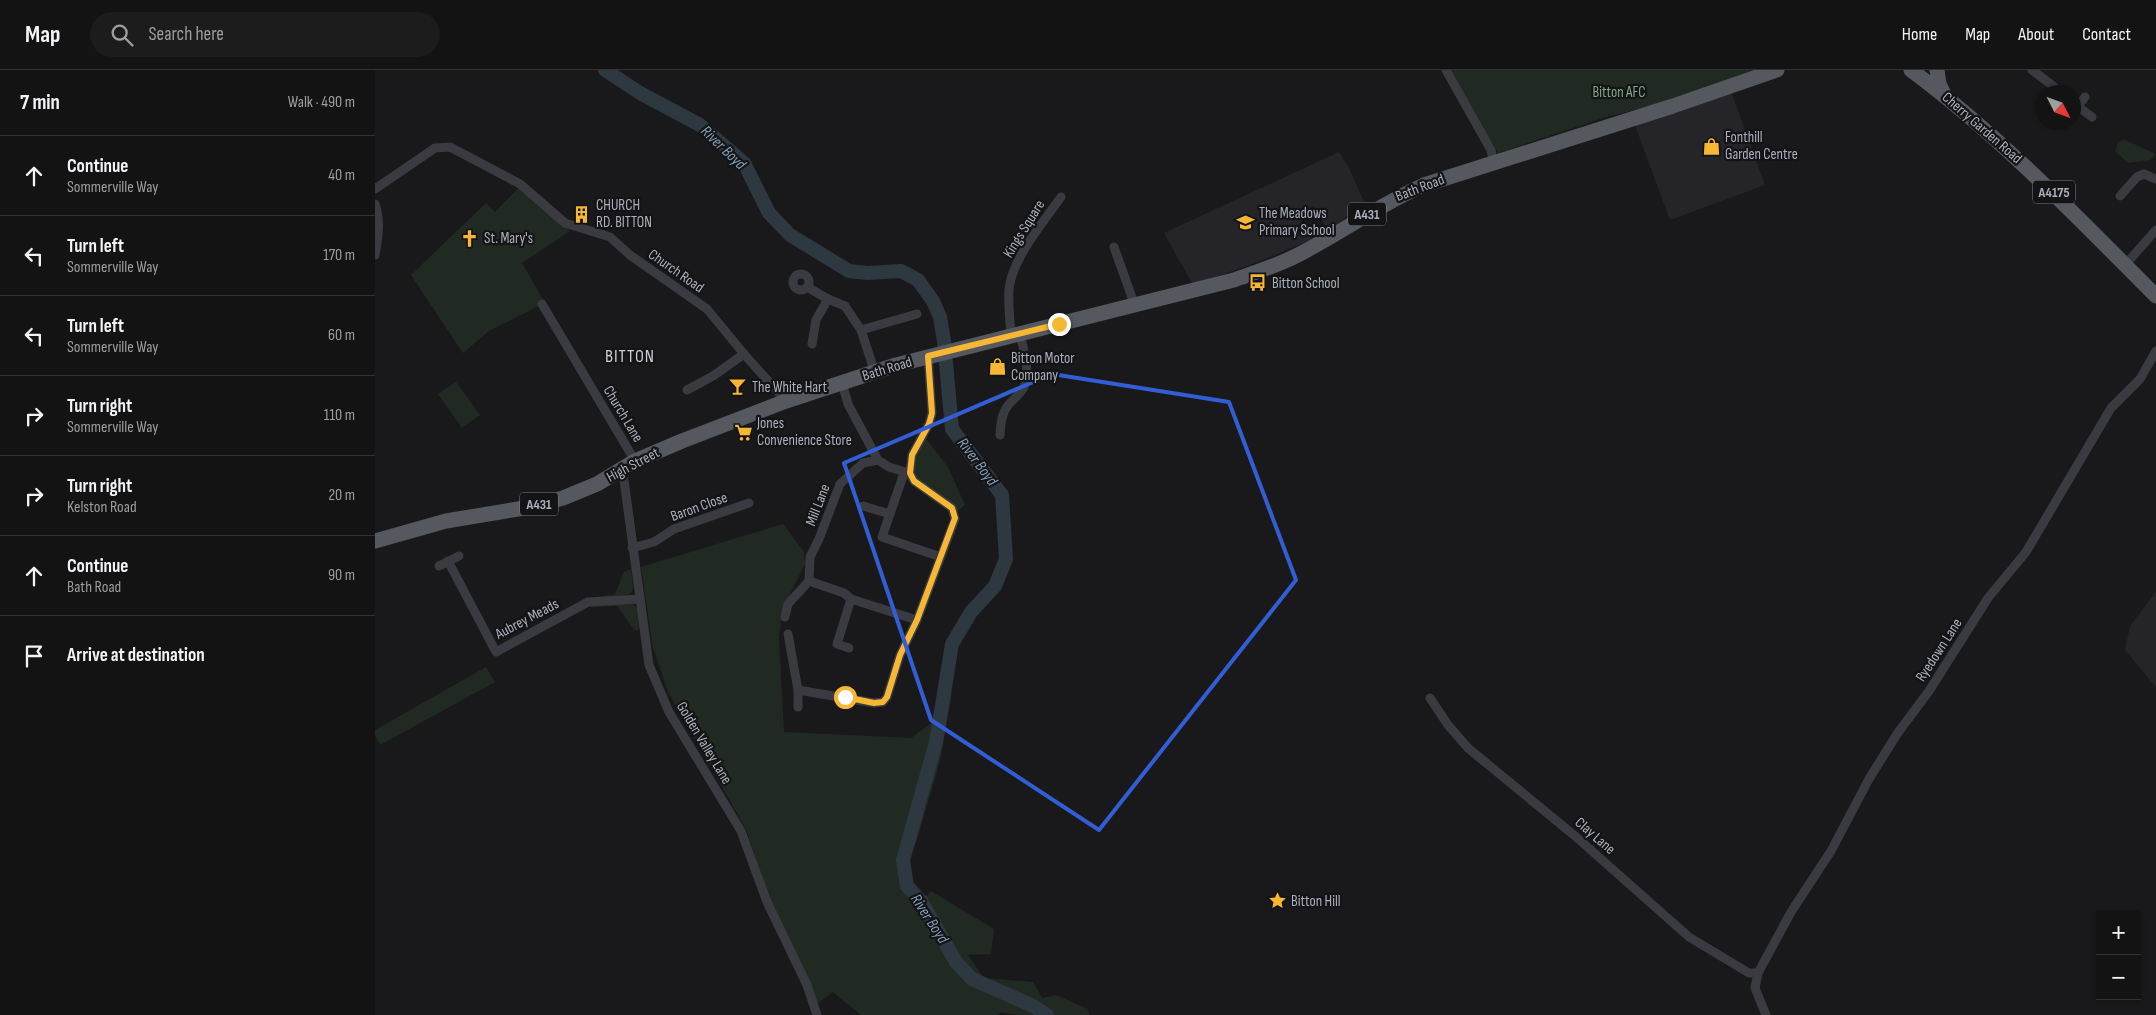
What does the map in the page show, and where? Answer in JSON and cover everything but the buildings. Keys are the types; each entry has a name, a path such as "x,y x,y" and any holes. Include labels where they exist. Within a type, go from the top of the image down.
{"main road":[{"name":"Bath Road","path":"842,383 931,356 1206,289 1272,267 1308,250 1394,198 1424,185 1683,103 1777,70"},
{"name":"Cherry Garden Road","path":"1911,70 1944,95 2045,183 2156,296"},
{"path":"1937,70 1939,84 1944,95"},
{"name":"High Street","path":"375,540 419,528 530,507 563,498 597,484 635,461 786,401 842,383"}],"street":[{"path":"1446,70 1491,150 1494,164"},
{"path":"2032,70 2052,85"},
{"path":"2081,100 2085,97"},
{"path":"2081,108 2092,117"},
{"name":"Church Road","path":"375,189 435,148 450,146 520,184 565,223 610,237 630,255 707,309 743,354 786,401"},
{"path":"2119,196 2137,177 2144,174 2156,179"},
{"name":"Kings Square","path":"1000,435 1001,418 1006,407 1021,393 1026,384 1026,372 1015,335 1009,288 1016,268 1027,247 1061,197"},
{"path":"375,204 378,217 378,236 375,255"},
{"path":"2125,265 2156,230"},
{"path":"1114,247 1135,306"},
{"path":"807,287 845,306 861,330 875,373"},
{"path":"812,344 816,320 828,299"},
{"name":"Church Lane","path":"542,304 635,461"},
{"path":"861,330 917,314"},
{"name":"Ryedown Lane","path":"1758,973 1791,912 1831,851 1869,779 1897,734 1929,691 1988,598 2026,552 2111,408 2140,378 2156,351"},
{"path":"687,390 713,376 743,354"},
{"path":"931,356 932,413 929,424 912,455 882,537 935,555"},
{"path":"798,690 874,703 883,702 887,697 900,655 917,620 955,518 952,508 914,481 907,473 878,460 848,404 842,383"},
{"name":"Mill Lane","path":"809,581 810,557 840,484 863,463 878,460"},
{"name":"Golden Valley Lane","path":"618,471 624,480 649,665 655,682 669,712 741,831 767,902 807,985 817,1015"},
{"name":"Baron Close","path":"632,548 654,542 675,529 749,503"},
{"path":"863,506 890,514"},
{"path":"439,566 459,556"},
{"name":"Aubrey Meads","path":"448,562 496,652 588,602 640,599"},
{"path":"785,617 788,604 809,581 844,592 851,599 917,620"},
{"path":"849,648 837,644 851,599"},
{"path":"788,634 798,690 798,707"},
{"name":"Clay Lane","path":"1430,698 1447,725 1468,748 1575,836 1689,937 1749,972 1758,973"},
{"path":"1758,973 1755,988 1766,1015"}],"highlighted area":[{"path":"1052,374 1229,402 1296,580 1099,830 931,720 844,463"}],"shaded area":[{"path":"1731,91 1765,185 1670,220 1635,125"},
{"name":"The Meadows Primary School","path":"1339,152 1349,168 1365,204 1328,230 1313,206 1297,214 1312,239 1261,261 1193,285 1164,233"},
{"path":"2156,592 2156,687 2125,650 2130,626"}],"green space":[{"name":"Bitton AFC","path":"1451,70 1753,70 1679,99 1606,117 1498,153"},
{"path":"2123,139 2156,154 2150,160 2128,163 2115,151 2117,145"},
{"path":"518,188 570,231 522,263 545,303 489,331 463,353 411,275 486,203 495,212"},
{"path":"456,382 480,415 462,428 438,394"},
{"path":"923,435 948,467 965,505 955,513 906,479 905,468"},
{"path":"783,524 804,552 805,564 783,608 779,636 784,732 911,738 930,724 946,693 952,693 940,761 916,843 903,860 907,886 921,901 931,891 994,929 991,954 968,955 984,978 1033,982 1042,998 1056,995 1088,1009 1089,1015 1017,1015 1001,1012 997,1015 861,1015 833,992 817,1004 771,902 746,829 668,692 653,648 641,567"},
{"path":"631,569 633,588 631,593 602,597 615,594 624,572"},
{"path":"633,604 637,609 639,629 635,631 617,606 591,607 590,605"},
{"path":"486,667 495,682 380,745 375,735 375,730"}],"waterway":[{"name":"River Boyd","path":"605,70 640,93 700,125 744,163 769,213 790,235 849,271 868,273 901,271 918,280 933,301 940,317 944,341 952,429 1002,495 1006,559 995,586 971,612 952,644 936,742 903,860 907,886 921,901 956,962 972,979 1031,1005 1047,1015"}],"place":[{"name":"Fonthill Garden Centre","path":"1711,146"},
{"name":"CHURCH RD. BITTON","path":"582,214"},
{"name":"The Meadows Primary School","path":"1245,222"},
{"name":"St. Mary's","path":"470,238"},
{"name":"Bitton School","path":"1258,283"},
{"name":"Bitton Motor Company","path":"997,367"},
{"name":"The White Hart","path":"738,387"},
{"name":"Jones Convenience Store","path":"743,432"},
{"name":"Bitton Hill","path":"1277,901"}],"district":[{"name":"BITTON","path":"630,356"}],"route":[{"path":"845,697 874,703 883,702 887,697 900,655 917,620 934,570 955,518 952,508 914,481 910,473 912,455 929,424 932,413 928,356 1059,324"}]}
